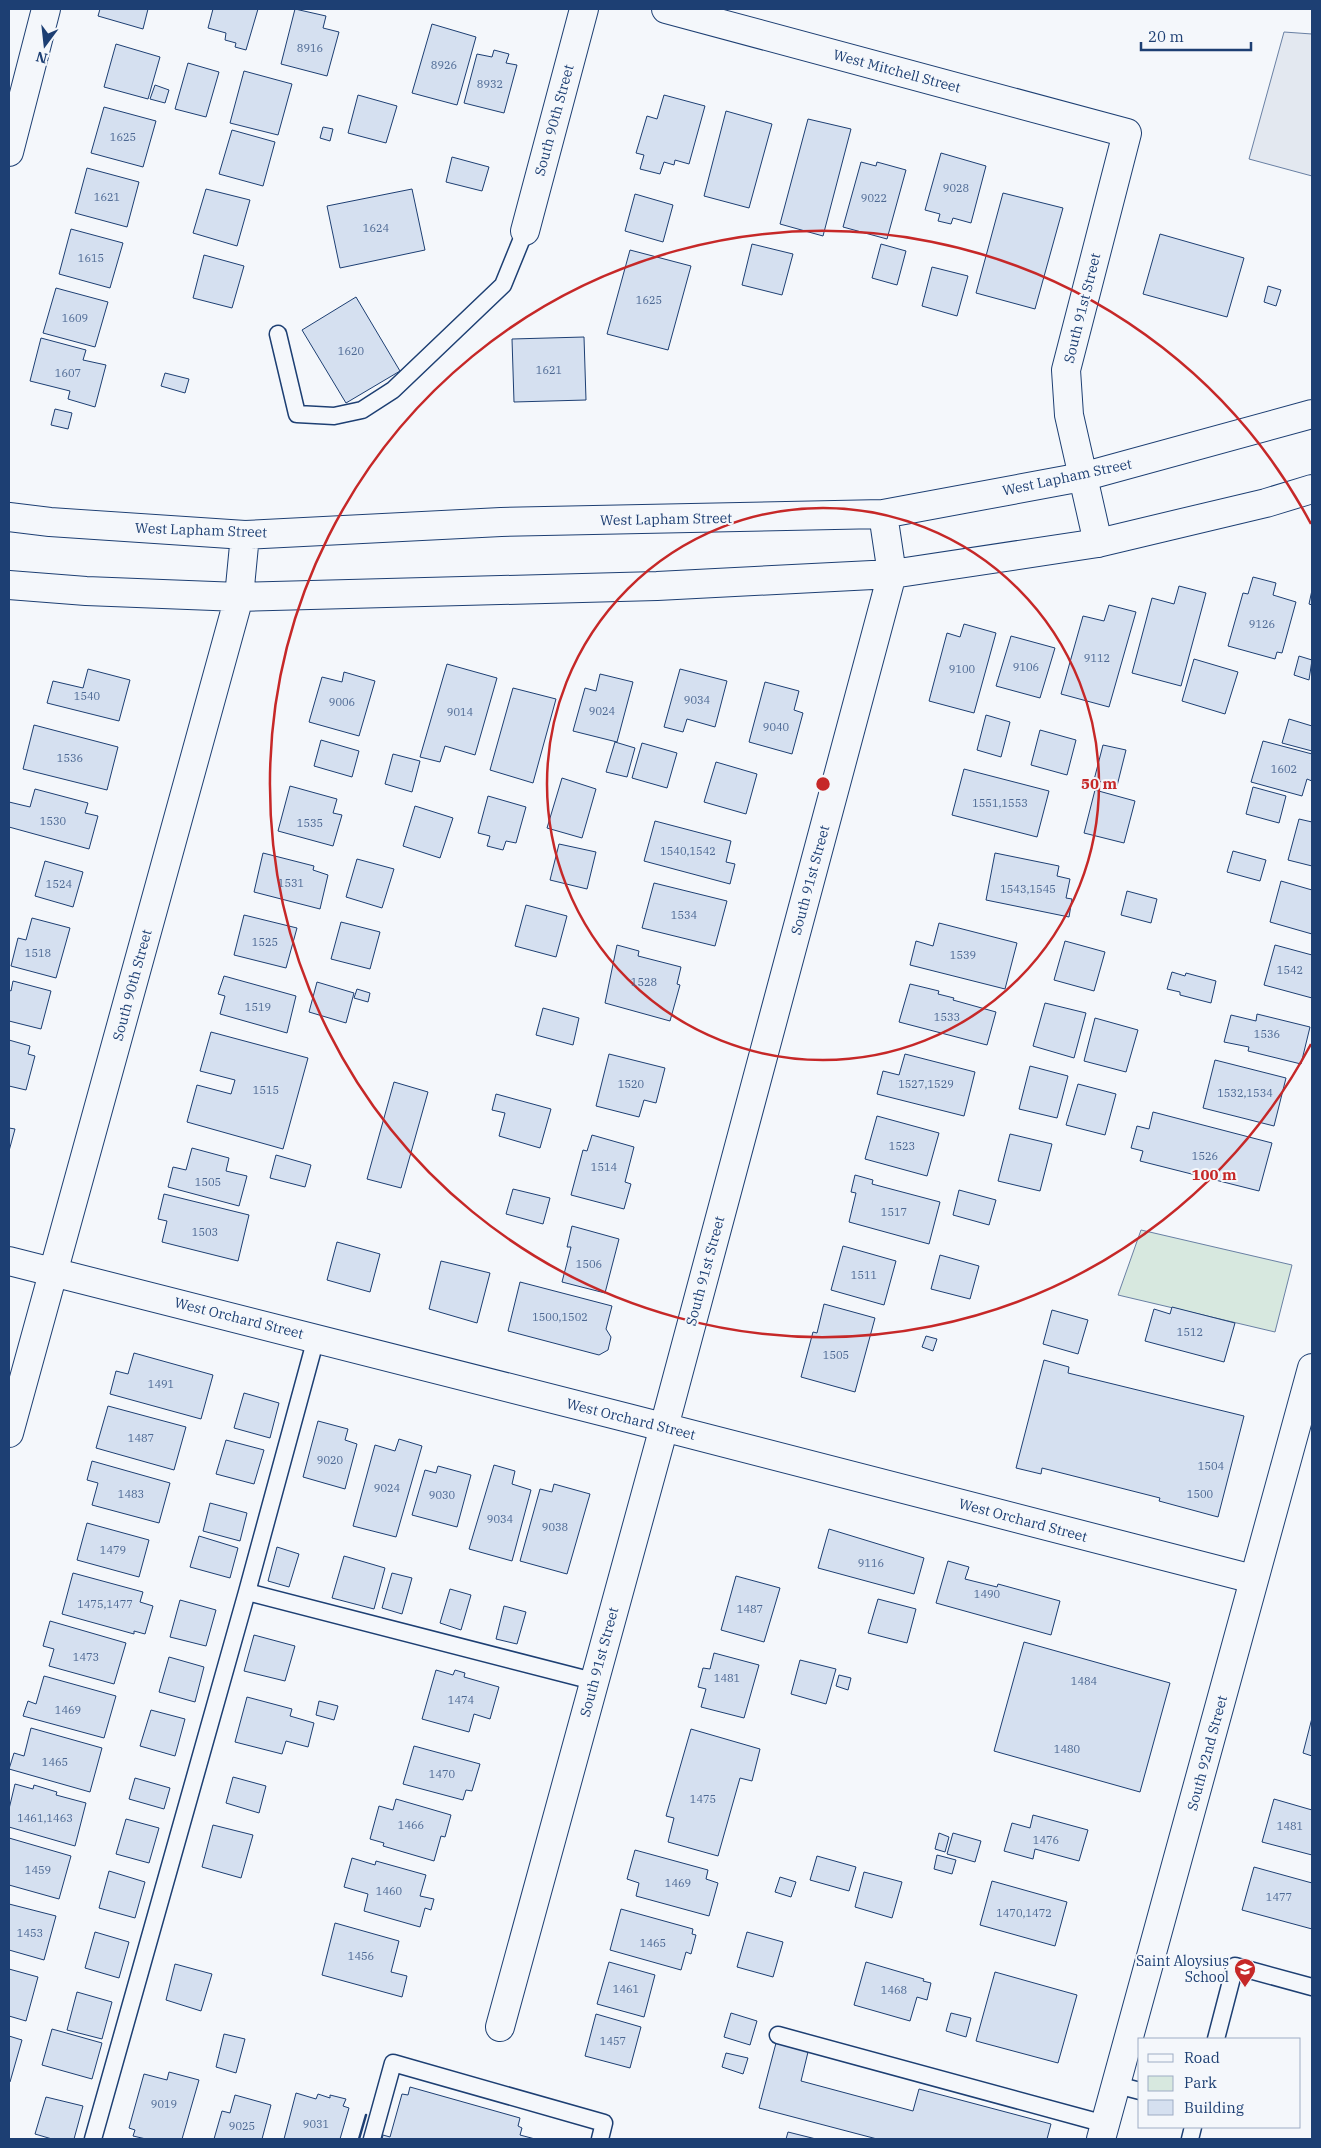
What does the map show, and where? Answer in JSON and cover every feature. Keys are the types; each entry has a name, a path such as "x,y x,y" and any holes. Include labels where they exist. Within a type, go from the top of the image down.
{"street":[{"path":"9,152 46,9"},
{"name":"South 90th Street","path":"525,232 584,9"},
{"name":"West Mitchell Street","path":"666,9 1128,133"},
{"name":"South 91st Street","path":"1098,543 1069,415 1066,370 1128,133"},
{"name":"West Lapham Street","path":"9,517 50,522 245,534 502,522 883,514 1082,477 1312,414"},
{"path":"9,585 86,591 240,597 657,586 892,574 1098,543 1266,503 1312,489"},
{"name":"South 91st Street","path":"500,2027 664,1427 892,574 883,514"},
{"name":"South 90th Street","path":"9,1433 240,597 245,534"},
{"name":"West Orchard Street","path":"9,1260 1253,1579"},
{"name":"South 92nd Street","path":"1140,2038 1253,1579 1312,1368"},
{"name":"South 92nd Street","path":"1104,2132 1128,2088 1138,2047"}],"lane":[{"path":"278,334 297,414 334,416 362,410 393,390 504,285 525,232"},
{"path":"93,2139 247,1592 316,1338"},
{"path":"247,1592 593,1682"},
{"path":"1216,2038 1235,1966 1312,1988"},
{"path":"778,2035 1104,2132"},
{"path":"372,2139 393,2063 604,2123 600,2139"}],"green space":[{"path":"1141,1230 1292,1265 1275,1332 1118,1295"}],"shaded area":[{"path":"1284,32 1312,34 1312,176 1249,159"}],"building":[{"path":"100,9 148,9 143,29 98,16"},
{"path":"213,9 258,9 246,50 235,47 236,43 225,40 226,33 208,28"},
{"path":"295,9 326,16 323,28 339,32 327,76 281,64"},
{"path":"432,24 476,37 457,105 412,93"},
{"path":"116,44 160,57 148,99 104,87"},
{"path":"494,50 509,54 506,63 517,65 504,113 464,103 477,54 492,57"},
{"path":"188,63 219,72 206,117 175,109"},
{"path":"244,71 292,84 278,135 230,123"},
{"path":"155,85 169,90 165,103 150,99"},
{"path":"358,95 397,106 386,143 348,133"},
{"path":"664,95 705,106 689,164 675,160 674,165 664,162 660,174 640,169 644,155 636,153 647,116 657,119"},
{"path":"104,107 156,121 143,167 91,153"},
{"path":"726,111 772,124 749,208 704,196"},
{"path":"808,119 851,129 823,236 780,224"},
{"path":"323,127 333,129 330,141 320,138"},
{"path":"232,130 275,142 263,186 219,174"},
{"path":"941,153 986,166 971,223 953,218 951,224 938,221 940,214 925,210"},
{"path":"452,157 489,167 482,191 446,182"},
{"path":"861,162 876,166 877,162 906,170 887,239 843,227"},
{"path":"87,168 139,182 127,227 75,213"},
{"path":"206,189 250,200 237,246 193,233"},
{"path":"412,189 425,250 340,268 327,206"},
{"path":"1003,193 1063,208 1035,309 976,293"},
{"path":"635,194 673,205 663,242 625,231"},
{"path":"71,229 123,243 110,288 59,274"},
{"path":"1160,234 1244,258 1227,317 1143,294"},
{"path":"752,244 793,254 782,295 742,285"},
{"path":"881,244 906,251 897,285 872,278"},
{"path":"630,250 691,266 668,350 607,334"},
{"path":"204,255 244,266 232,308 193,298"},
{"path":"932,267 968,276 957,316 922,306"},
{"path":"1268,286 1281,290 1276,306 1264,302"},
{"path":"56,288 108,302 95,347 43,333"},
{"path":"356,297 400,371 346,403 302,330"},
{"path":"584,337 586,400 514,402 512,339"},
{"path":"41,338 86,350 83,360 106,365 95,407 68,399 70,391 30,381"},
{"path":"165,373 189,379 185,393 161,386"},
{"path":"55,409 72,413 68,429 51,425"},
{"path":"1253,577 1276,583 1273,595 1296,602 1282,653 1277,652 1275,659 1228,646 1243,593 1248,594"},
{"path":"1179,586 1206,593 1181,686 1132,673 1152,598 1174,604"},
{"path":"1312,590 1312,605 1309,604"},
{"path":"1109,605 1136,612 1109,707 1061,694 1083,616 1104,621"},
{"path":"964,624 996,633 974,713 929,701 947,633 960,637"},
{"path":"1011,636 1055,648 1040,698 996,686"},
{"path":"1299,656 1312,660 1309,680 1294,675"},
{"path":"1194,659 1238,672 1225,714 1182,701"},
{"path":"447,664 497,678 475,755 445,746 440,762 420,757"},
{"path":"88,669 130,680 119,721 47,703 53,681 83,688"},
{"path":"680,669 727,681 715,727 687,719 683,732 664,727"},
{"path":"344,672 375,681 359,736 309,722 322,677 342,682"},
{"path":"600,674 633,682 617,742 573,731 585,688 596,691"},
{"path":"765,682 799,691 794,710 803,713 792,754 749,742"},
{"path":"513,688 556,699 533,783 490,770"},
{"path":"986,715 1010,722 1001,757 977,750"},
{"path":"1289,719 1312,726 1312,751 1282,743"},
{"path":"34,725 118,747 107,790 23,769"},
{"path":"1040,730 1076,740 1067,775 1031,765"},
{"path":"321,740 359,751 352,777 314,766"},
{"path":"1263,741 1312,754 1312,781 1307,779 1302,796 1251,782"},
{"path":"615,742 635,748 627,777 606,772"},
{"path":"642,743 677,753 667,788 632,778"},
{"path":"1103,745 1126,750 1117,786 1094,780"},
{"path":"393,754 420,761 412,792 385,784"},
{"path":"716,762 757,774 746,814 704,802"},
{"path":"964,769 1049,791 1037,837 952,815"},
{"path":"562,778 596,789 582,838 547,828"},
{"path":"290,786 337,799 333,813 342,815 333,846 278,831"},
{"path":"1253,787 1286,796 1279,823 1246,814"},
{"path":"35,789 88,803 85,813 98,816 89,849 9,827 9,802 30,807"},
{"path":"1095,790 1135,801 1124,843 1084,833"},
{"path":"488,796 526,807 516,843 506,841 503,850 487,846 490,836 478,833"},
{"path":"415,806 453,818 440,858 403,846"},
{"path":"1299,819 1312,822 1312,866 1288,860"},
{"path":"655,821 731,841 726,862 735,864 730,884 644,861"},
{"path":"559,844 596,852 587,889 550,880"},
{"path":"1233,851 1266,860 1260,881 1227,872"},
{"path":"263,853 314,866 313,870 328,875 320,909 254,892"},
{"path":"995,853 1059,866 1057,876 1070,879 1066,898 1072,899 1069,917 986,900"},
{"path":"357,859 394,869 382,908 346,897"},
{"path":"45,861 83,872 73,907 35,896"},
{"path":"1281,881 1312,890 1312,934 1270,922"},
{"path":"654,883 727,901 715,946 642,928"},
{"path":"1127,891 1157,899 1151,923 1121,915"},
{"path":"526,905 567,916 556,957 515,946"},
{"path":"244,915 297,928 286,968 234,955"},
{"path":"32,918 70,928 56,978 11,966 18,938 26,940"},
{"path":"341,922 380,932 370,969 331,959"},
{"path":"939,923 1017,943 1005,989 910,965 916,941 933,946"},
{"path":"1065,941 1105,952 1094,991 1054,980"},
{"path":"617,945 639,951 638,956 681,967 677,984 680,985 670,1021 605,1003"},
{"path":"1275,945 1312,955 1312,998 1264,985"},
{"path":"1172,972 1185,976 1186,973 1216,981 1211,1003 1180,995 1180,992 1167,989"},
{"path":"224,976 296,996 287,1033 220,1014 225,996 218,994"},
{"path":"13,981 51,991 41,1029 9,1021 9,990 11,991"},
{"path":"317,982 354,993 346,1023 309,1012"},
{"path":"910,984 939,991 938,994 954,998 953,1000 996,1012 987,1045 899,1022"},
{"path":"357,989 370,993 368,1002 354,998"},
{"path":"1045,1003 1086,1013 1074,1058 1033,1046"},
{"path":"543,1008 579,1018 573,1045 536,1035"},
{"path":"1257,1014 1310,1027 1301,1064 1248,1051 1249,1047 1224,1042 1231,1015 1256,1021"},
{"path":"1095,1018 1138,1030 1126,1072 1084,1061"},
{"path":"211,1032 308,1058 283,1149 187,1122 197,1085 231,1094 235,1080 200,1071"},
{"path":"9,1040 30,1046 28,1054 35,1056 26,1090 9,1086"},
{"path":"609,1054 665,1068 656,1103 644,1100 639,1117 596,1106"},
{"path":"905,1054 975,1072 964,1116 877,1094 883,1071 899,1075"},
{"path":"1215,1060 1286,1078 1274,1126 1203,1108"},
{"path":"1030,1066 1068,1076 1057,1118 1019,1109"},
{"path":"394,1082 428,1092 401,1188 367,1179"},
{"path":"1078,1084 1116,1094 1105,1135 1066,1125"},
{"path":"496,1094 551,1109 540,1148 499,1136 505,1113 492,1110"},
{"path":"1153,1112 1272,1143 1259,1191 1140,1161 1143,1151 1131,1148 1137,1126 1149,1129"},
{"path":"877,1116 939,1133 927,1176 865,1159"},
{"path":"9,1128 15,1129 9,1151"},
{"path":"1010,1134 1052,1144 1040,1191 998,1181"},
{"path":"592,1135 634,1147 625,1182 631,1184 624,1209 571,1195 583,1150 587,1151"},
{"path":"192,1148 229,1158 226,1171 247,1176 239,1206 168,1187 173,1167 186,1170"},
{"path":"276,1155 311,1165 305,1187 270,1178"},
{"path":"855,1175 873,1180 872,1184 940,1202 929,1244 849,1222 856,1193 851,1192"},
{"path":"513,1189 550,1198 543,1224 506,1214"},
{"path":"959,1190 996,1200 989,1225 953,1215"},
{"path":"164,1194 249,1215 238,1261 162,1242 167,1221 158,1219"},
{"path":"572,1226 619,1239 605,1293 562,1282 571,1247 567,1247"},
{"path":"337,1242 380,1254 370,1292 327,1280"},
{"path":"843,1246 896,1261 884,1305 831,1290"},
{"path":"940,1255 979,1266 970,1299 931,1289"},
{"path":"441,1261 490,1273 477,1323 429,1309"},
{"path":"520,1282 612,1306 606,1329 611,1337 608,1350 599,1355 508,1331"},
{"path":"824,1304 875,1318 855,1392 801,1377 813,1332 817,1333"},
{"path":"1172,1307 1235,1323 1224,1362 1145,1341 1154,1309 1170,1314"},
{"path":"1052,1310 1088,1320 1078,1354 1043,1344"},
{"path":"926,1336 937,1339 933,1351 922,1347"},
{"path":"134,1353 213,1375 201,1419 110,1394 116,1371 128,1374"},
{"path":"1044,1360 1069,1367 1068,1373 1244,1416 1218,1517 1159,1501 1160,1498 1042,1468 1041,1474 1016,1468"},
{"path":"244,1393 279,1403 270,1438 234,1428"},
{"path":"108,1406 186,1427 174,1470 96,1448"},
{"path":"318,1421 348,1429 345,1440 357,1444 345,1489 303,1477"},
{"path":"399,1439 422,1446 396,1537 353,1526 375,1445 395,1451"},
{"path":"226,1440 264,1450 254,1484 216,1474"},
{"path":"92,1461 170,1483 159,1523 92,1505 98,1483 87,1480"},
{"path":"494,1465 515,1471 512,1484 531,1490 512,1561 469,1549"},
{"path":"438,1466 471,1475 457,1527 412,1515 425,1470 436,1473"},
{"path":"554,1484 590,1494 567,1574 520,1561 540,1489 552,1492"},
{"path":"210,1503 247,1513 240,1541 203,1531"},
{"path":"87,1523 149,1540 139,1577 77,1560"},
{"path":"829,1529 924,1558 914,1594 818,1568"},
{"path":"199,1536 238,1548 230,1578 190,1567"},
{"path":"277,1547 299,1554 289,1587 268,1581"},
{"path":"344,1556 385,1568 374,1609 332,1598"},
{"path":"948,1561 969,1567 965,1579 997,1587 998,1584 1060,1601 1051,1635 936,1603"},
{"path":"73,1573 143,1592 140,1602 153,1606 145,1634 134,1631 134,1634 62,1614"},
{"path":"392,1573 412,1578 402,1614 382,1608"},
{"path":"736,1576 780,1588 764,1642 721,1630"},
{"path":"450,1589 471,1595 461,1630 440,1623"},
{"path":"878,1599 916,1609 907,1643 868,1633"},
{"path":"180,1600 216,1610 206,1646 170,1637"},
{"path":"504,1606 526,1612 517,1644 496,1639"},
{"path":"50,1621 126,1643 114,1684 49,1666 54,1649 43,1646"},
{"path":"254,1635 295,1646 285,1681 244,1671"},
{"path":"1024,1642 1170,1683 1140,1792 994,1751"},
{"path":"714,1653 759,1665 744,1718 701,1707 706,1689 698,1687 703,1668 710,1669"},
{"path":"169,1657 204,1667 195,1702 159,1692"},
{"path":"800,1660 836,1669 826,1704 791,1694"},
{"path":"436,1670 453,1675 455,1670 465,1673 464,1677 499,1687 490,1719 474,1714 469,1732 422,1719"},
{"path":"839,1675 851,1678 848,1690 836,1686"},
{"path":"44,1676 116,1696 104,1738 23,1716 28,1701 36,1704"},
{"path":"247,1697 292,1709 290,1716 314,1723 308,1747 286,1741 282,1754 235,1742"},
{"path":"319,1701 338,1706 334,1720 316,1715"},
{"path":"151,1710 185,1719 175,1756 140,1746"},
{"path":"1312,1718 1312,1756 1303,1753"},
{"path":"31,1728 102,1748 90,1792 9,1769 14,1753 24,1756"},
{"path":"691,1729 760,1749 752,1781 740,1778 718,1856 668,1842 674,1818 666,1816"},
{"path":"414,1746 480,1764 472,1791 466,1790 463,1800 403,1784"},
{"path":"233,1777 266,1786 259,1813 226,1803"},
{"path":"135,1778 170,1788 164,1809 129,1799"},
{"path":"15,1784 33,1789 34,1785 57,1792 56,1795 86,1803 75,1846 9,1827 9,1809"},
{"path":"396,1799 451,1815 445,1837 441,1836 434,1861 383,1846 384,1843 370,1839 379,1806 393,1810"},
{"path":"1274,1799 1312,1810 1312,1855 1262,1842"},
{"path":"1033,1815 1088,1830 1079,1861 1035,1849 1033,1859 1004,1851 1012,1823 1030,1828"},
{"path":"126,1819 159,1828 149,1863 116,1854"},
{"path":"213,1825 253,1835 241,1878 202,1867"},
{"path":"939,1833 949,1837 945,1852 935,1849"},
{"path":"953,1833 981,1841 975,1862 947,1854"},
{"path":"9,1838 71,1856 59,1899 9,1885"},
{"path":"635,1850 708,1870 706,1879 718,1883 709,1916 636,1896 639,1883 627,1879"},
{"path":"937,1855 956,1860 952,1874 934,1869"},
{"path":"817,1856 856,1867 849,1891 810,1880"},
{"path":"352,1858 375,1865 376,1861 426,1875 420,1896 434,1899 431,1910 425,1908 420,1927 364,1911 368,1894 344,1887"},
{"path":"1254,1867 1312,1883 1312,1929 1242,1910"},
{"path":"109,1871 145,1882 135,1918 99,1908"},
{"path":"864,1872 902,1882 892,1918 855,1907"},
{"path":"780,1877 796,1882 791,1897 775,1892"},
{"path":"992,1881 1067,1902 1055,1946 980,1925"},
{"path":"9,1904 56,1916 44,1960 9,1950"},
{"path":"621,1909 693,1929 692,1934 696,1935 691,1954 686,1952 681,1970 610,1950"},
{"path":"335,1923 399,1941 391,1972 407,1976 402,1997 322,1975"},
{"path":"95,1932 129,1942 119,1978 85,1968"},
{"path":"747,1932 783,1942 773,1977 737,1967"},
{"path":"609,1962 655,1975 644,2017 597,2004"},
{"path":"866,1962 924,1979 923,1981 931,1983 927,2000 917,1997 910,2021 854,2005"},
{"path":"175,1964 212,1974 201,2011 166,2000"},
{"path":"9,1969 38,1977 26,2021 9,2016"},
{"path":"995,1972 1077,1995 1058,2063 976,2041"},
{"path":"77,1992 112,2002 102,2039 67,2030"},
{"path":"731,2013 757,2021 750,2045 724,2037"},
{"path":"951,2013 971,2018 966,2037 946,2031"},
{"path":"596,2014 641,2027 630,2068 585,2056"},
{"path":"52,2029 102,2043 92,2079 42,2065"},
{"path":"224,2034 245,2039 236,2073 216,2067"},
{"path":"9,2036 22,2040 10,2082 9,2082"},
{"path":"776,2043 808,2052 801,2081 913,2111 919,2089 1051,2124 1047,2139 877,2139 759,2108"},
{"path":"726,2053 748,2058 743,2074 722,2067"},
{"path":"169,2072 199,2080 182,2139 146,2139 133,2136 135,2130 129,2128 144,2074 167,2080"},
{"path":"410,2087 520,2118 518,2126 522,2128 520,2135 535,2139 382,2139 383,2135 390,2137 402,2094 408,2095"},
{"path":"296,2093 316,2099 318,2094 330,2098 330,2095 346,2099 343,2106 349,2108 340,2139 284,2139"},
{"path":"235,2095 271,2105 262,2139 214,2139 222,2111 230,2113"},
{"path":"46,2097 83,2106 74,2139 52,2139 35,2134"},
{"path":"788,2132 816,2139 786,2139"}],"wall":[{"path":"359,2139 366,2115"}],"place":[{"name":"Saint Aloysius School","path":"1245,1988"}]}
